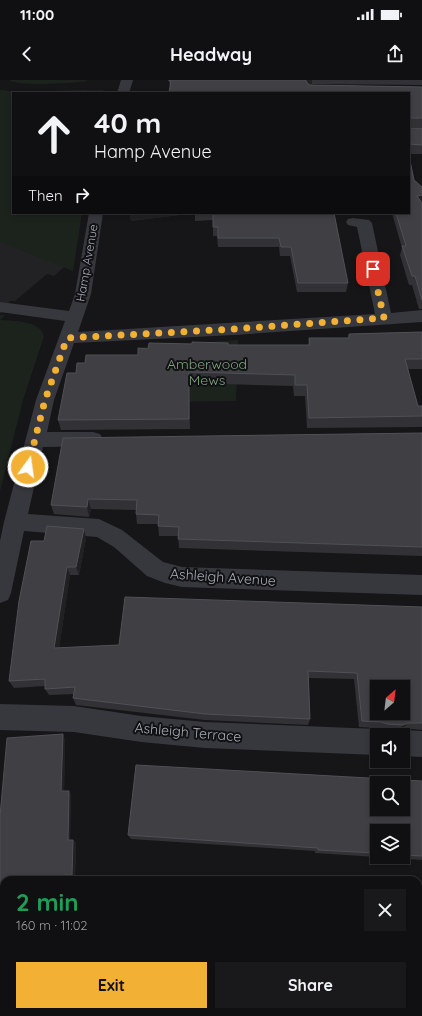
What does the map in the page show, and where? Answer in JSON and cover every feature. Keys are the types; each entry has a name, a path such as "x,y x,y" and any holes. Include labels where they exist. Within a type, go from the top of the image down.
{"street":[{"path":"123,92 127,80"},
{"name":"Hamp Avenue","path":"0,593 15,522 45,400 86,283 96,214"},
{"path":"365,223 384,318"},
{"path":"1,307 75,317"},
{"path":"67,338 234,329 422,316"},
{"path":"35,440 115,438"},
{"name":"Ashleigh Avenue","path":"15,522 88,527 109,532 122,540 155,570 165,574 182,577 422,585"},
{"name":"Ashleigh Terrace","path":"0,717 74,719 141,729 205,735 370,742"},
{"path":"410,743 422,744"}],"shaded area":[{"path":"0,90 17,92 12,92 12,214 14,214 64,267 54,276 47,274 15,301 10,301 0,314"},
{"path":"87,90 85,92 17,92"}],"green space":[{"path":"9,80 87,80 87,81 34,84"},
{"path":"0,90 17,92 12,92 12,214 82,214 73,271 0,242"},
{"path":"102,90 107,92 17,92"},
{"path":"0,315 5,315 0,320"},
{"path":"0,320 19,321 32,324 41,331 44,336 23,400 0,491"},
{"name":"Amberwood Mews","path":"238,340 236,401 133,402 142,347"}],"building":[{"path":"306,80 309,85 422,87 422,118 410,118 410,92 169,92 171,81 169,81"},
{"path":"410,128 422,128 422,145 410,144"},
{"path":"410,161 414,180 422,187 422,195 417,196 422,203 422,300 415,276 412,276 402,246 406,246 396,214 410,214"},
{"path":"213,214 334,214 348,283 298,283 291,247 281,247 279,238 218,238 218,227 213,227"},
{"path":"422,332 422,359 405,359 418,406 422,406 422,416 309,418 307,385 295,385 295,375 189,372 189,419 58,420 67,373 76,373 77,363 85,363 86,355 138,355 138,348 148,349 149,343 192,344 192,342 228,343 228,345 310,345 309,338 349,338 349,334"},
{"path":"422,433 422,547 178,539 179,527 158,526 159,515 136,514 137,500 88,499 87,507 51,505 63,438"},
{"path":"47,526 84,529 76,567 67,567 54,648 119,645 125,597 422,607 422,723 408,723 403,725 362,721 357,673 308,671 310,719 205,714 73,698 75,687 45,689 45,679 9,681 19,601 31,541 44,541"},
{"path":"63,734 61,791 69,791 68,840 73,840 72,875 0,876 0,816 7,738"},
{"path":"136,765 370,778 370,816 410,816 410,780 422,781 422,856 410,855 410,824 370,824 370,853 318,850 318,848 128,835"}],"route":[{"path":"28,467 45,400 67,338 234,329 384,318 373,269"}]}
